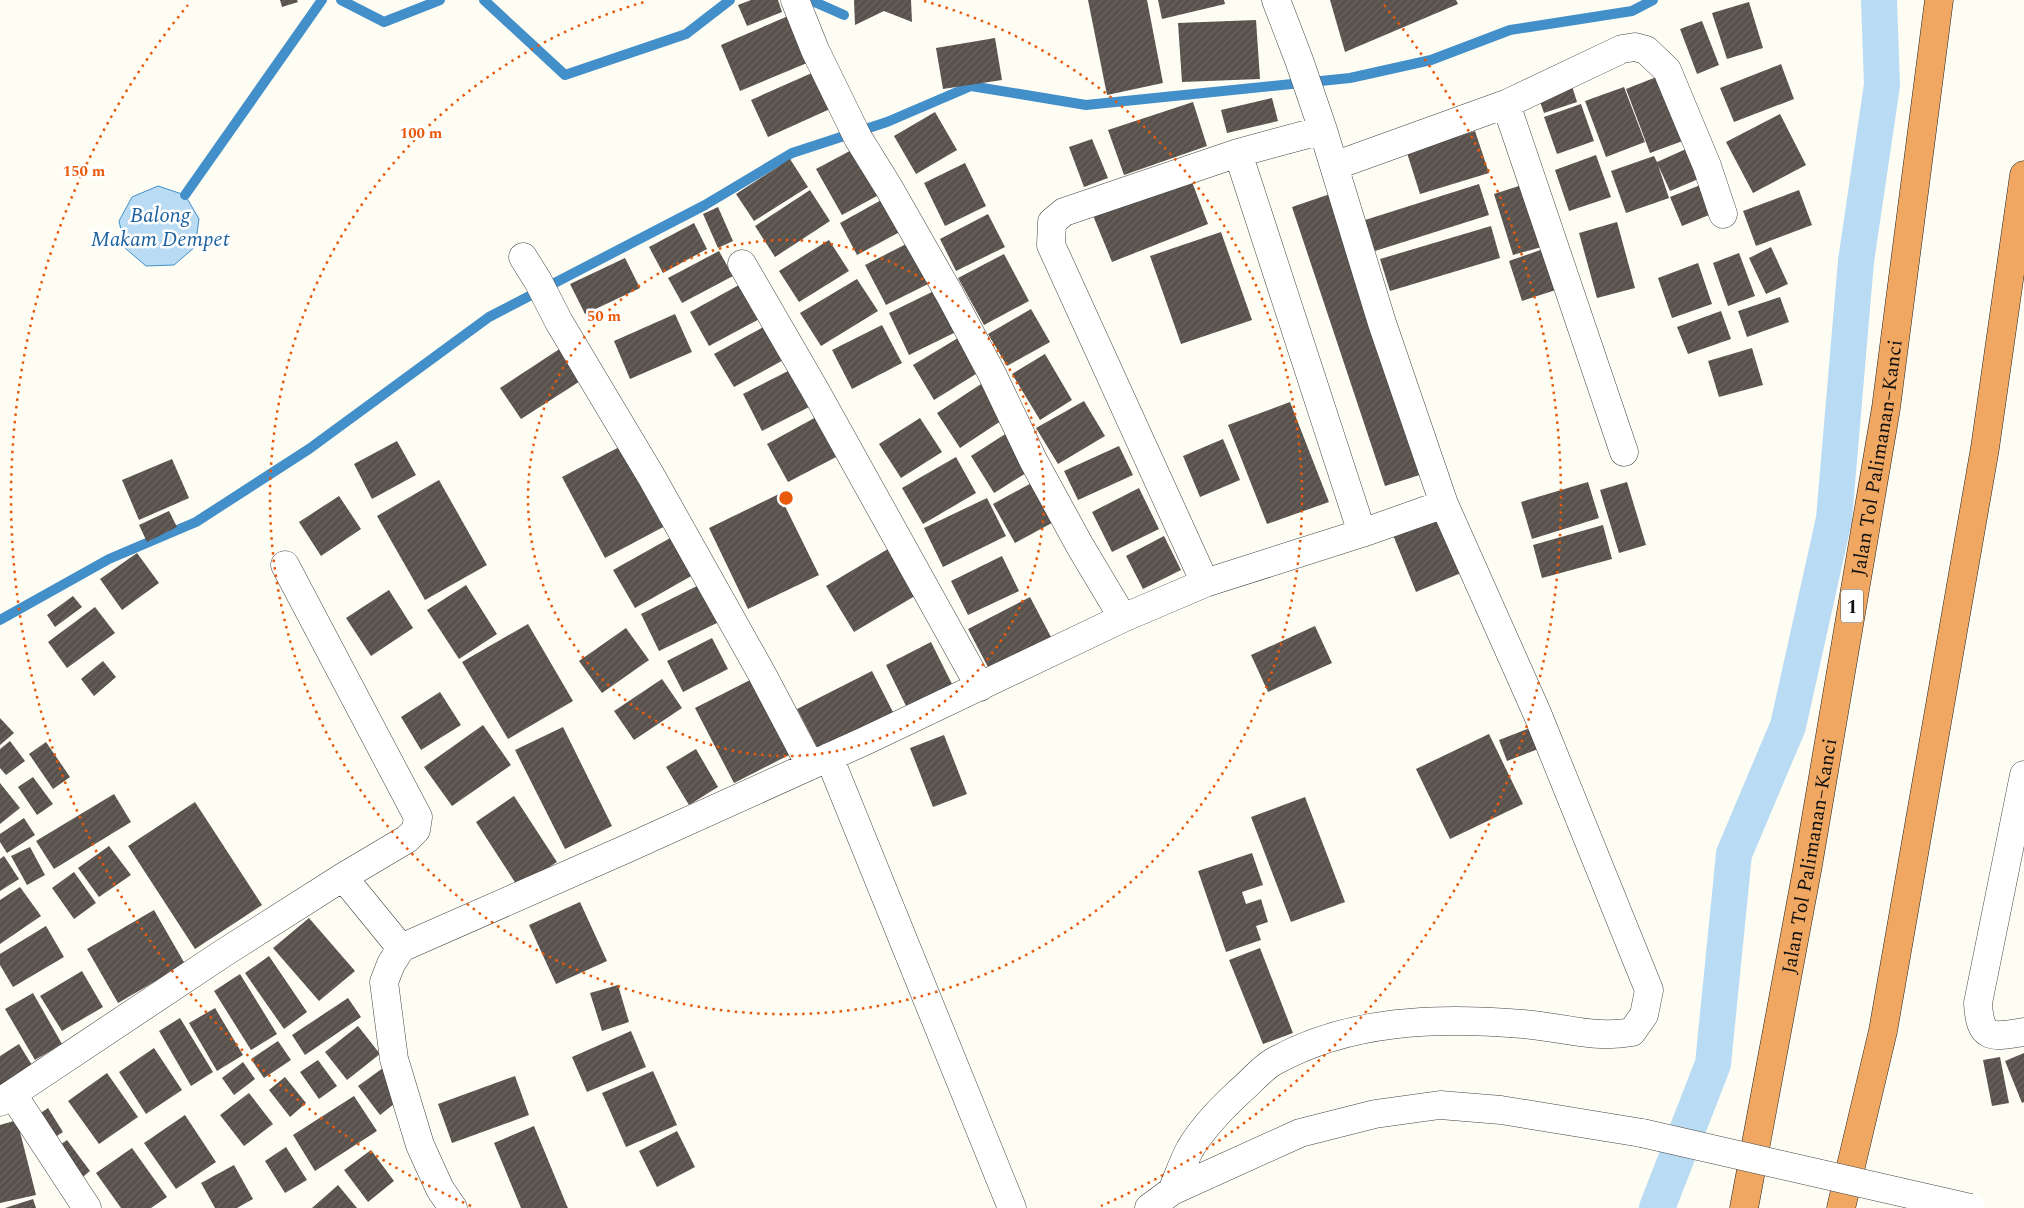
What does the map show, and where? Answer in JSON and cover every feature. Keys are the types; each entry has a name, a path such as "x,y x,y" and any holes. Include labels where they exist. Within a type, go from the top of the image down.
{"highway":[{"name":"Jalan Tol Palimanan–Kanci","path":"1744,1208 1808,865 1886,408 1938,0"},
{"path":"1841,1208 1885,1021 1985,448 2024,175"}],"street":[{"path":"1172,1191 1190,1150 1216,1113 1271,1063 1316,1042 1373,1026 1442,1020 1525,1024 1612,1036 1632,1032 1644,1015 1649,990 1537,713 1444,504 1382,323 1312,96 1276,0"},
{"path":"796,3 839,101 858,138 890,188 950,295 1080,546 1123,618"},
{"path":"1334,166 1506,104 1622,49 1636,46 1646,50 1667,70 1707,166 1723,214"},
{"path":"1506,104 1624,452"},
{"path":"1205,583 1051,245 1052,222 1064,212 1238,153 1323,130"},
{"path":"1238,153 1362,533"},
{"path":"523,257 538,280 559,322 652,476 762,674 820,761 1012,1208"},
{"path":"742,264 815,390 980,687"},
{"path":"453,1208 440,1189 420,1145 394,1059 384,982 391,964 402,948 820,761 1123,618 1205,583 1362,533 1444,504"},
{"path":"87,1208 6,1098 222,954 343,877 407,839 416,830 418,817 285,565"},
{"path":"2024,775 1978,1003 1979,1019 1982,1028 1990,1034 2000,1036 2024,1032"},
{"path":"343,877 402,948"},
{"path":"1149,1208 1172,1191 1300,1133 1375,1114 1440,1105 1501,1110 1642,1133 1970,1208"}],"water":[{"name":"Balong Makam Dempet","path":"158,186 185,195 199,219 195,247 174,265 146,266 125,248 119,221 132,197"}],"building":[{"path":"280,0 297,0 298,2 282,7"},
{"path":"751,0 778,0 782,12 747,26 738,5"},
{"path":"854,0 911,0 912,22 884,11 855,25"},
{"path":"1088,0 1147,0 1163,83 1107,95"},
{"path":"1158,0 1224,0 1225,4 1162,19"},
{"path":"1330,0 1456,0 1458,4 1345,52"},
{"path":"1749,2 1763,48 1727,59 1712,13"},
{"path":"788,16 807,63 740,91 721,45"},
{"path":"1256,20 1260,79 1182,82 1178,23"},
{"path":"1702,21 1719,65 1697,74 1680,29"},
{"path":"995,38 1002,80 943,89 936,48"},
{"path":"1781,64 1794,99 1734,122 1720,88"},
{"path":"814,72 830,109 768,137 751,100"},
{"path":"1664,74 1688,139 1650,153 1626,89"},
{"path":"1572,86 1577,102 1544,113 1538,96"},
{"path":"1624,87 1645,142 1606,157 1585,101"},
{"path":"1272,98 1278,121 1227,133 1221,110"},
{"path":"1193,102 1207,146 1124,175 1108,130"},
{"path":"1581,104 1594,141 1557,154 1544,117"},
{"path":"935,112 957,150 916,174 894,136"},
{"path":"1780,114 1806,165 1753,193 1726,142"},
{"path":"1475,131 1489,173 1420,194 1407,153"},
{"path":"1092,139 1108,178 1084,187 1069,147"},
{"path":"861,145 886,191 842,215 816,169"},
{"path":"1695,145 1708,175 1670,191 1658,165 1669,198 1626,213 1611,171 1654,156 1657,162"},
{"path":"1596,155 1611,197 1569,211 1555,170"},
{"path":"790,159 808,187 754,221 736,194"},
{"path":"965,163 986,206 945,226 924,183"},
{"path":"1189,174 1208,224 1112,262 1092,213"},
{"path":"1708,182 1719,211 1682,226 1670,197"},
{"path":"1479,184 1489,215 1375,251 1365,220"},
{"path":"1525,184 1545,246 1513,255 1494,194"},
{"path":"810,190 830,221 775,257 755,226"},
{"path":"1799,190 1812,225 1756,246 1743,211"},
{"path":"1333,193 1426,473 1385,486 1292,207"},
{"path":"892,194 909,227 857,255 840,223"},
{"path":"718,207 733,241 718,248 703,214"},
{"path":"988,214 1005,247 956,271 940,239"},
{"path":"1617,222 1635,288 1597,298 1579,233"},
{"path":"694,223 707,249 663,273 649,247"},
{"path":"1491,226 1500,258 1390,291 1380,259"},
{"path":"1221,232 1252,320 1181,344 1150,256"},
{"path":"829,240 849,271 799,302 779,271"},
{"path":"914,240 934,281 886,305 865,265"},
{"path":"1549,247 1562,288 1522,301 1509,261"},
{"path":"1771,247 1788,284 1766,294 1749,258"},
{"path":"719,251 733,276 682,303 668,278"},
{"path":"1739,253 1755,296 1728,306 1713,263"},
{"path":"1004,254 1029,301 984,325 958,278"},
{"path":"625,258 640,288 585,314 570,284"},
{"path":"1698,263 1712,304 1672,318 1658,278"},
{"path":"857,279 878,311 821,346 800,313"},
{"path":"748,280 767,315 709,346 690,312"},
{"path":"940,288 960,330 909,355 889,313"},
{"path":"1780,297 1789,322 1747,337 1738,311"},
{"path":"1031,309 1050,342 1007,366 988,334"},
{"path":"1721,311 1731,339 1688,354 1677,327"},
{"path":"675,314 692,352 630,379 614,341"},
{"path":"771,323 789,357 734,387 714,354"},
{"path":"882,325 902,363 852,389 832,350"},
{"path":"963,335 984,369 934,400 913,365"},
{"path":"564,346 585,378 521,419 500,388"},
{"path":"1752,348 1763,385 1719,397 1708,361"},
{"path":"1045,354 1072,400 1040,420 1012,374"},
{"path":"796,367 815,404 762,431 743,394"},
{"path":"981,384 1004,419 960,448 937,413"},
{"path":"1084,401 1105,436 1058,464 1036,428"},
{"path":"1290,402 1329,502 1267,524 1228,425"},
{"path":"818,416 840,455 788,482 767,444"},
{"path":"920,418 942,452 901,478 879,444"},
{"path":"1010,431 1034,468 994,493 971,456"},
{"path":"1223,439 1240,480 1200,497 1183,456"},
{"path":"397,441 416,475 372,499 354,464"},
{"path":"625,444 667,525 605,558 562,477"},
{"path":"1119,446 1133,475 1078,500 1064,471"},
{"path":"956,457 976,493 923,524 902,488"},
{"path":"172,459 189,498 139,520 122,480"},
{"path":"439,480 487,565 425,600 377,516"},
{"path":"1037,480 1059,519 1015,543 993,504"},
{"path":"1588,482 1599,518 1532,539 1521,502"},
{"path":"1627,482 1646,545 1619,553 1600,490"},
{"path":"1139,488 1159,529 1112,552 1092,512"},
{"path":"779,494 819,575 748,609 709,528"},
{"path":"339,496 361,529 321,556 299,522"},
{"path":"987,498 1006,536 943,567 924,528"},
{"path":"169,511 177,527 147,542 139,525"},
{"path":"1444,514 1468,570 1416,592 1393,535"},
{"path":"1603,525 1612,559 1542,578 1533,545"},
{"path":"1164,536 1181,570 1143,589 1126,556"},
{"path":"672,537 693,575 635,608 613,570"},
{"path":"893,546 920,593 854,632 826,586"},
{"path":"137,553 159,583 122,610 100,579"},
{"path":"1002,556 1019,591 968,615 951,581"},
{"path":"701,584 719,622 659,651 641,614"},
{"path":"466,585 497,634 459,659 427,610"},
{"path":"389,590 413,628 371,656 346,618"},
{"path":"73,596 82,607 55,627 47,615"},
{"path":"1030,597 1051,637 989,669 968,629"},
{"path":"95,607 115,633 67,668 48,642"},
{"path":"528,624 573,701 508,739 462,662"},
{"path":"1315,626 1332,663 1268,692 1251,655"},
{"path":"626,628 649,660 602,693 579,661"},
{"path":"712,638 728,669 683,692 667,661"},
{"path":"931,642 953,686 907,708 886,665"},
{"path":"103,661 116,677 94,696 81,679"},
{"path":"872,671 894,714 819,751 797,709"},
{"path":"662,679 682,708 634,740 614,711"},
{"path":"752,679 791,754 734,783 695,708"},
{"path":"440,692 461,725 421,750 401,717"},
{"path":"0,718 14,733 0,745"},
{"path":"483,725 511,765 452,806 424,767"},
{"path":"563,727 612,826 565,849 515,750"},
{"path":"1530,728 1538,749 1507,761 1499,740"},
{"path":"1489,734 1523,804 1450,839 1416,769"},
{"path":"944,735 967,794 933,807 910,748"},
{"path":"10,741 25,761 6,775 0,768 0,749"},
{"path":"46,742 70,777 53,789 29,754"},
{"path":"696,749 718,787 689,805 666,767"},
{"path":"33,777 53,804 37,815 18,787"},
{"path":"0,783 20,808 0,824"},
{"path":"114,794 131,822 54,869 36,841"},
{"path":"514,796 557,862 518,887 476,822"},
{"path":"1305,797 1345,902 1291,922 1251,817"},
{"path":"195,802 262,905 195,949 128,846"},
{"path":"24,818 35,835 7,853 0,842 0,834"},
{"path":"109,846 131,875 99,897 78,868"},
{"path":"30,847 45,875 27,885 11,856"},
{"path":"1252,853 1263,885 1242,892 1246,904 1261,899 1268,922 1256,926 1261,940 1226,952 1198,871"},
{"path":"4,856 19,879 0,891 0,859"},
{"path":"74,872 96,903 74,919 52,888"},
{"path":"20,887 41,916 0,944 0,900"},
{"path":"580,902 607,961 556,984 529,925"},
{"path":"154,910 185,964 118,1003 87,949"},
{"path":"309,918 355,971 319,1001 273,948"},
{"path":"46,926 64,957 13,987 0,965 0,954"},
{"path":"1260,948 1293,1033 1263,1044 1229,960"},
{"path":"269,956 307,1012 284,1029 245,973"},
{"path":"82,971 103,1007 62,1031 40,996"},
{"path":"240,974 277,1034 251,1050 214,991"},
{"path":"618,985 629,1022 602,1031 590,993"},
{"path":"33,993 62,1044 35,1060 5,1009"},
{"path":"348,998 361,1017 305,1055 292,1035"},
{"path":"215,1008 243,1055 217,1071 189,1023"},
{"path":"180,1018 213,1072 191,1086 159,1031"},
{"path":"358,1026 380,1054 347,1080 325,1052"},
{"path":"631,1031 646,1067 587,1092 572,1057"},
{"path":"278,1041 291,1060 264,1078 251,1059"},
{"path":"19,1044 35,1070 0,1092 0,1056"},
{"path":"154,1048 182,1090 146,1114 119,1072"},
{"path":"2024,1053 2024,1102 2022,1103 2005,1061"},
{"path":"2000,1057 2009,1103 1992,1106 1983,1060"},
{"path":"318,1060 337,1086 319,1099 300,1072"},
{"path":"243,1062 255,1079 234,1095 222,1078"},
{"path":"383,1068 404,1096 380,1115 358,1086"},
{"path":"653,1071 677,1125 626,1147 602,1093"},
{"path":"107,1073 138,1117 99,1144 68,1101"},
{"path":"515,1076 529,1115 452,1143 438,1104"},
{"path":"285,1077 306,1103 290,1117 269,1090"},
{"path":"249,1093 273,1124 244,1146 220,1115"},
{"path":"354,1096 377,1131 315,1171 293,1135"},
{"path":"48,1108 63,1132 48,1142 33,1118"},
{"path":"185,1115 216,1162 176,1189 144,1143"},
{"path":"17,1120 36,1195 0,1203 0,1125"},
{"path":"534,1126 568,1208 521,1208 494,1143"},
{"path":"677,1131 695,1167 657,1187 639,1151"},
{"path":"67,1140 90,1171 78,1181 54,1149"},
{"path":"286,1147 307,1180 285,1193 265,1161"},
{"path":"132,1148 167,1197 151,1208 121,1208 96,1173"},
{"path":"371,1150 394,1181 368,1202 344,1170"},
{"path":"234,1165 253,1199 237,1208 215,1208 201,1183"},
{"path":"338,1185 357,1208 312,1208"},
{"path":"33,1199 36,1208 5,1208"}],"waterway":[{"path":"185,195 322,0"},
{"path":"341,0 384,22 440,0"},
{"path":"484,0 565,75 686,34 730,0"},
{"path":"810,0 844,15"},
{"path":"0,620 109,559 196,522 309,449 489,317 705,205 792,153 887,122 971,86 1086,105 1350,78 1431,60 1510,30 1632,11 1653,0"},
{"path":"1657,1208 1713,1064 1734,854 1788,726 1834,519 1856,261 1882,85 1879,0"}]}
